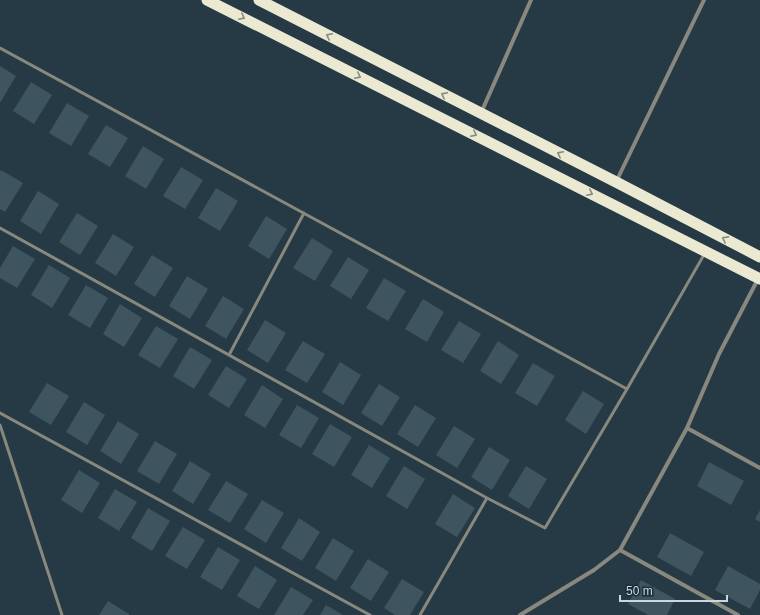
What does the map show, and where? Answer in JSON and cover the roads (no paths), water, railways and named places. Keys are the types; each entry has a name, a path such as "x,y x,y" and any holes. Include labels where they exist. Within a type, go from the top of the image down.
{"highway":[{"path":"207,0 759,279"},
{"path":"259,0 760,257"}],"street":[{"path":"481,113 531,0"},
{"path":"616,182 704,0"},
{"path":"520,615 594,570 620,550 687,428 719,354 759,279"},
{"path":"687,428 760,468"},
{"path":"620,550 738,615"}],"lane":[{"path":"0,48 627,389"},
{"path":"229,355 304,213"},
{"path":"0,228 487,498 545,528 706,251"},
{"path":"0,413 370,615"},
{"path":"0,426 62,615"},
{"path":"420,615 487,498"}]}
